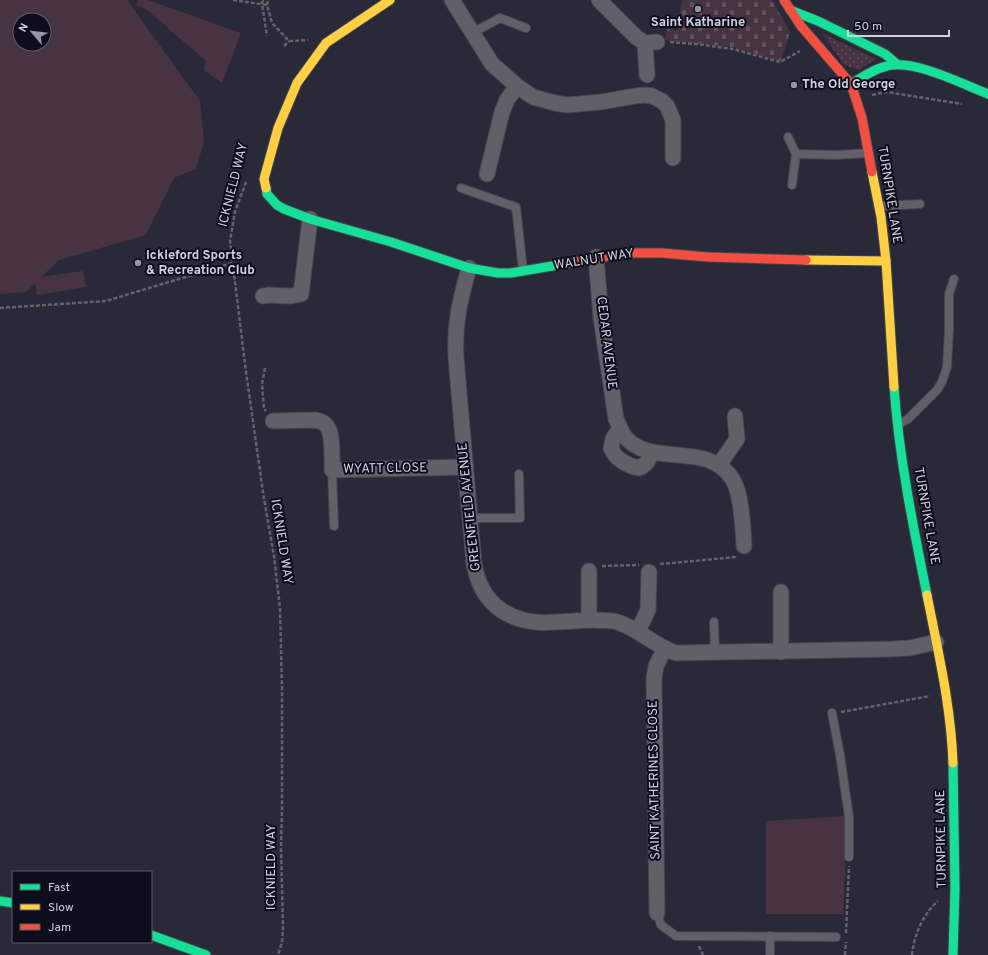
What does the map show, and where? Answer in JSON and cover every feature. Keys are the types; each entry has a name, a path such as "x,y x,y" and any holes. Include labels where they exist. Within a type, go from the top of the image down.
{"street":[{"path":"326,43 390,0"},
{"path":"452,0 492,64 517,86 539,99 567,105 601,102 644,95 657,98 667,106 673,120 673,158"},
{"path":"599,0 636,37 651,42 647,75"},
{"path":"784,0 815,42 851,84 883,67 897,64 913,66 988,94"},
{"path":"790,10 818,21 885,54 897,64"},
{"name":"WALNUT WAY","path":"326,43 297,83 288,102 278,128 265,175 267,194 276,205 290,212 391,242 469,268 484,271 511,273 523,272 596,257 625,253 662,253 708,258 886,262"},
{"name":"TURNPIKE LANE","path":"851,84 856,98 869,153 879,206 886,262 897,426 912,519 946,694 952,735 955,889 953,955"},
{"path":"487,174 502,112 507,100 517,86"},
{"path":"263,296 291,296 301,294 310,219"},
{"name":"CEDAR AVENUE","path":"596,257 601,318 616,418 620,428 625,437 635,446 652,452 701,458 719,465 728,473 734,481 737,490 743,528 744,546"},
{"name":"GREENFIELD AVENUE","path":"469,268 458,308 455,339 474,564 476,576 481,589 496,607 506,614 533,623 589,620 613,621 638,631 676,653 891,649 910,648 936,642"},
{"path":"719,465 737,438 735,416"},
{"name":"WYATT CLOSE","path":"273,421 314,420 325,424 328,427 330,434 332,470 466,467"},
{"path":"620,428 613,439 611,448 621,460 639,468 647,462 652,452"},
{"path":"638,631 648,610 649,569"},
{"path":"589,571 589,620"},
{"path":"781,592 781,652"},
{"name":"SAINT KATHERINES CLOSE","path":"657,913 654,678 655,670 665,648"},
{"path":"0,901 12,903"},
{"path":"152,935 206,955"}],"lane":[{"path":"472,33 500,18 526,28"},
{"path":"788,136 796,154 792,185"},
{"path":"796,154 836,155 869,153"},
{"path":"461,188 516,207 523,272"},
{"path":"879,206 920,204"},
{"path":"897,426 908,419 937,390 942,382 947,367 949,294 954,279"},
{"path":"332,470 334,526"},
{"path":"470,518 520,518 519,474"},
{"path":"714,622 714,653"},
{"path":"832,713 849,817 849,857"},
{"path":"657,913 661,925 676,936 836,937"},
{"path":"770,936 770,954"}],"path":[{"path":"233,0 267,5"},
{"path":"263,0 262,4 267,36"},
{"path":"268,0 267,5 272,23 288,41"},
{"path":"284,46 288,41 312,39 326,43"},
{"path":"651,42 696,44 733,49 780,62 815,42"},
{"path":"856,98 887,92 963,104"},
{"name":"ICKNIELD WAY","path":"247,177 235,212 230,241 246,372 264,499 274,556 280,608 282,689 281,849 283,928 282,942 278,955"},
{"path":"0,308 106,301 232,263"},
{"path":"265,368 262,384 264,409 273,421"},
{"path":"589,571 589,567 649,569 738,557 744,546"},
{"path":"832,713 946,694"},
{"path":"846,933 849,857"},
{"path":"912,955 918,932 932,906 955,889"},
{"path":"845,955 846,941"}],"green space":[{"path":"0,0 127,0 200,101 204,142 196,169 174,178 146,235 59,260 41,277 83,271 86,287 37,295 35,283 26,292 0,294"},
{"path":"138,0 148,0 241,33 222,83 204,70 206,61 147,10 136,5"},
{"path":"682,0 772,0 790,32 781,61 732,47 665,40 667,29 677,30"},
{"path":"822,33 876,59 859,70 844,65"},
{"path":"846,816 847,829 843,914 766,914 766,821"}],"traffic: fast":[{"path":"790,10 818,21 885,54 897,64"},
{"path":"851,84 877,69 898,65 924,69 988,94"},
{"path":"266,188 267,194 277,205 284,209 310,219 391,242 469,268 498,273 511,273 564,264"},
{"path":"894,387 903,465 927,595"},
{"path":"953,763 955,889 953,955"},
{"path":"0,901 12,903"},
{"path":"152,935 206,955"}],"traffic: slow":[{"path":"266,188 264,179 278,128 297,83 326,43 390,0"},
{"path":"872,172 881,217 886,261 894,387"},
{"path":"806,260 886,261"},
{"path":"927,595 947,700 953,763"}],"traffic: jam":[{"path":"784,0 801,26 851,84 862,118 872,172"},
{"path":"564,264 625,253 662,253 708,257 806,260"}],"place":[{"name":"Saint Katharine","path":"698,9"},
{"name":"The Old George","path":"794,85"},
{"name":"Ickleford Sports & Recreation Club","path":"138,263"}]}
